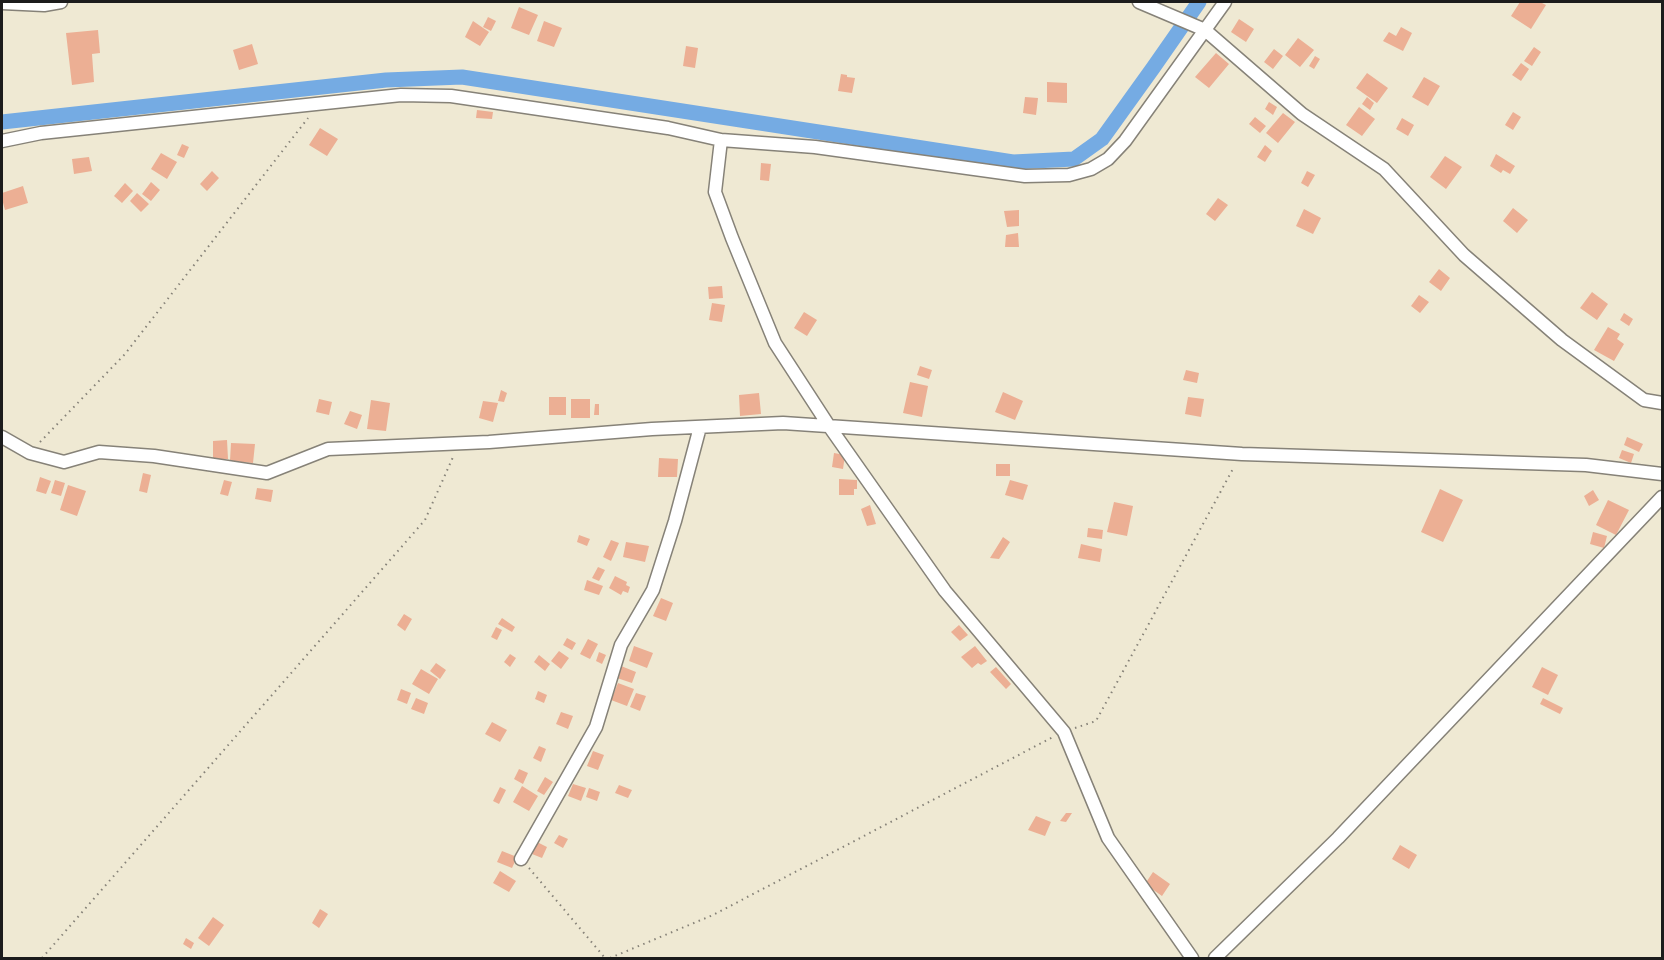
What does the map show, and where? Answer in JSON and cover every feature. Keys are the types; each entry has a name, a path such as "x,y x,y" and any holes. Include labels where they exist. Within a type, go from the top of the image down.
{"street":[{"path":"2,3 44,5 61,2"},
{"path":"1139,2 1204,30 1302,114 1384,169 1464,255 1562,340 1644,400 1662,403"},
{"path":"2,141 41,133 401,95 451,96 668,128 721,140 815,147 1025,176 1069,176 1091,169 1108,159 1125,141 1225,2"},
{"path":"721,140 715,192 776,343 829,426 945,591 1064,732 1107,838 1192,958"},
{"path":"2,437 30,453 64,462 99,452 154,456 267,473 328,449 783,423 1242,454 1586,465 1662,474"},
{"path":"521,859 596,727 621,645 653,590 675,521 700,427"},
{"path":"1215,958 1338,838 1662,497"}],"path":[{"path":"30,453 125,354 319,104"},
{"path":"42,958 425,520 459,443"},
{"path":"610,958 713,915 1064,732 1096,721 1242,454"},
{"path":"521,859 605,958"}],"building":[{"path":"1520,2 1540,2 1546,5 1531,29 1511,16"},
{"path":"519,7 538,15 529,35 511,28"},
{"path":"488,17 496,21 491,31 483,27"},
{"path":"1239,19 1254,29 1246,42 1231,32"},
{"path":"473,21 489,32 480,46 465,37"},
{"path":"544,21 562,28 554,47 537,41"},
{"path":"1401,27 1412,33 1403,51 1383,41 1389,32 1396,36"},
{"path":"98,30 100,53 92,54 94,82 72,85 66,33"},
{"path":"1298,38 1314,50 1300,67 1285,55"},
{"path":"252,44 258,64 239,70 233,50"},
{"path":"686,46 698,48 695,68 683,66"},
{"path":"1534,47 1541,52 1532,66 1524,61"},
{"path":"1274,49 1283,56 1273,69 1264,62"},
{"path":"1216,53 1229,64 1209,88 1195,77"},
{"path":"1315,56 1320,59 1314,69 1309,66"},
{"path":"1521,63 1529,69 1521,81 1512,75"},
{"path":"1367,73 1388,88 1377,103 1356,88"},
{"path":"841,74 855,78 852,93 838,91"},
{"path":"1424,77 1440,86 1428,106 1412,97"},
{"path":"1047,82 1067,83 1067,103 1047,102"},
{"path":"1025,97 1038,98 1036,115 1023,113"},
{"path":"1367,97 1374,103 1370,110 1362,104"},
{"path":"1269,102 1277,107 1273,115 1265,109"},
{"path":"1359,107 1375,119 1362,136 1346,125"},
{"path":"477,110 493,112 492,119 476,118"},
{"path":"1513,112 1521,117 1513,130 1505,125"},
{"path":"1283,113 1295,122 1278,143 1266,133"},
{"path":"1255,117 1266,126 1260,133 1249,124"},
{"path":"1402,118 1414,125 1408,136 1396,129"},
{"path":"320,128 338,139 327,156 309,145"},
{"path":"182,144 189,147 184,158 177,155"},
{"path":"1265,145 1272,151 1265,162 1257,157"},
{"path":"161,153 177,162 167,179 151,169"},
{"path":"1496,154 1515,166 1510,174 1503,170 1501,173 1490,166"},
{"path":"1445,156 1462,167 1446,189 1430,177"},
{"path":"89,157 92,171 74,174 72,159"},
{"path":"761,163 771,164 769,181 760,180"},
{"path":"212,171 219,178 207,191 200,184"},
{"path":"1307,171 1315,175 1308,187 1301,183"},
{"path":"151,182 160,190 151,201 142,194"},
{"path":"125,183 133,191 122,203 114,196"},
{"path":"23,186 28,203 5,210 2,193"},
{"path":"137,193 149,204 141,212 130,201"},
{"path":"1218,198 1228,205 1215,221 1206,214"},
{"path":"1513,208 1528,220 1517,233 1503,221"},
{"path":"1304,209 1321,218 1313,234 1296,226"},
{"path":"1019,210 1019,226 1007,227 1004,211"},
{"path":"1018,233 1019,247 1005,247 1006,235"},
{"path":"1439,269 1450,278 1441,291 1429,282"},
{"path":"722,286 723,298 709,299 708,287"},
{"path":"1592,292 1608,304 1597,320 1580,308"},
{"path":"1419,295 1429,302 1420,313 1411,306"},
{"path":"712,303 725,305 722,322 709,320"},
{"path":"804,312 817,320 807,336 794,328"},
{"path":"1624,313 1633,319 1629,326 1620,320"},
{"path":"1608,327 1620,334 1617,339 1624,344 1614,361 1594,350"},
{"path":"920,366 932,370 929,379 917,375"},
{"path":"1186,370 1199,373 1197,383 1183,380"},
{"path":"910,382 928,386 922,417 903,413"},
{"path":"501,390 507,393 504,402 498,401"},
{"path":"1003,392 1023,401 1015,420 995,412"},
{"path":"759,393 761,414 740,416 739,395"},
{"path":"549,397 566,397 566,415 549,415"},
{"path":"1188,397 1204,399 1201,417 1185,414"},
{"path":"319,399 332,402 329,415 316,412"},
{"path":"571,399 590,399 590,418 571,418"},
{"path":"371,400 390,403 386,431 367,429"},
{"path":"483,401 498,403 493,422 479,418"},
{"path":"595,404 599,404 599,415 594,415"},
{"path":"350,411 362,415 357,429 344,424"},
{"path":"1627,437 1643,444 1639,452 1624,445"},
{"path":"227,440 228,459 213,459 213,441"},
{"path":"231,443 255,444 253,463 230,461"},
{"path":"1622,450 1634,454 1631,463 1619,458"},
{"path":"834,453 845,455 843,469 832,467"},
{"path":"659,458 678,459 677,477 658,477"},
{"path":"996,464 1010,464 1010,476 996,476"},
{"path":"143,473 151,475 147,493 139,491"},
{"path":"40,477 51,481 46,494 36,491"},
{"path":"839,479 857,480 854,495 839,495"},
{"path":"55,480 65,483 61,496 51,493"},
{"path":"224,480 232,482 228,496 220,494"},
{"path":"1010,480 1028,485 1023,500 1005,495"},
{"path":"68,485 86,491 77,516 60,510"},
{"path":"257,488 273,490 271,502 255,499"},
{"path":"1440,489 1463,500 1443,542 1421,532"},
{"path":"1593,490 1599,500 1589,506 1584,496"},
{"path":"1608,500 1629,510 1616,535 1596,525"},
{"path":"1114,502 1133,506 1127,536 1107,532"},
{"path":"870,505 876,524 867,526 861,509"},
{"path":"1088,528 1103,530 1102,539 1087,537"},
{"path":"1593,532 1607,536 1604,548 1590,544"},
{"path":"579,535 590,539 587,546 577,542"},
{"path":"1003,537 1010,542 999,559 990,558"},
{"path":"611,540 619,543 611,561 603,557"},
{"path":"626,542 649,546 645,562 623,557"},
{"path":"1081,544 1102,549 1100,562 1078,558"},
{"path":"598,567 605,570 599,581 592,578"},
{"path":"615,576 627,582 626,585 630,587 628,593 623,591 621,595 609,588"},
{"path":"587,580 603,586 599,595 584,590"},
{"path":"661,598 673,603 666,621 653,616"},
{"path":"404,614 412,619 405,631 397,625"},
{"path":"502,618 515,627 512,632 498,624"},
{"path":"959,625 968,635 960,641 951,632"},
{"path":"496,627 502,630 497,640 491,637"},
{"path":"567,638 576,643 572,650 563,645"},
{"path":"588,639 598,644 590,659 580,654"},
{"path":"634,646 653,653 647,668 629,661"},
{"path":"975,646 987,661 981,665 978,663 972,668 961,657"},
{"path":"559,651 569,658 561,669 551,661"},
{"path":"599,652 606,655 602,664 596,661"},
{"path":"510,654 516,658 510,667 504,662"},
{"path":"539,655 550,664 545,671 534,662"},
{"path":"436,663 446,670 440,679 430,671"},
{"path":"621,666 636,672 632,683 617,678"},
{"path":"996,667 1011,684 1006,689 990,672"},
{"path":"1542,667 1558,675 1548,695 1532,687"},
{"path":"421,669 438,679 429,694 412,684"},
{"path":"618,683 634,689 627,706 611,700"},
{"path":"401,689 411,693 407,704 397,700"},
{"path":"538,691 547,695 544,703 535,699"},
{"path":"636,693 646,696 640,711 630,707"},
{"path":"416,698 428,703 424,714 411,709"},
{"path":"1543,698 1563,708 1560,714 1540,704"},
{"path":"561,712 573,716 568,729 556,724"},
{"path":"492,722 507,730 500,742 485,734"},
{"path":"539,746 546,749 541,762 533,758"},
{"path":"593,751 604,755 598,770 587,766"},
{"path":"519,769 528,773 523,784 514,779"},
{"path":"545,777 553,782 544,795 537,791"},
{"path":"573,784 586,788 581,801 568,796"},
{"path":"619,785 632,790 628,798 615,793"},
{"path":"522,786 538,796 529,811 513,802"},
{"path":"500,787 506,790 499,804 493,801"},
{"path":"589,788 600,792 597,801 586,797"},
{"path":"1066,813 1072,813 1066,822 1060,821"},
{"path":"1036,816 1051,822 1045,836 1028,830"},
{"path":"559,835 568,839 563,848 554,843"},
{"path":"537,842 547,847 542,858 532,854"},
{"path":"1400,845 1417,855 1409,869 1392,859"},
{"path":"502,851 517,857 512,868 497,862"},
{"path":"500,871 516,881 509,892 493,883"},
{"path":"1153,872 1170,884 1162,896 1145,884"},
{"path":"320,909 328,914 319,928 312,923"},
{"path":"213,917 224,925 209,946 198,938"},
{"path":"186,938 194,943 191,949 183,944"}],"waterway":[{"path":"2,122 386,80 462,77 1013,162 1074,159 1102,139 1199,2"}]}
